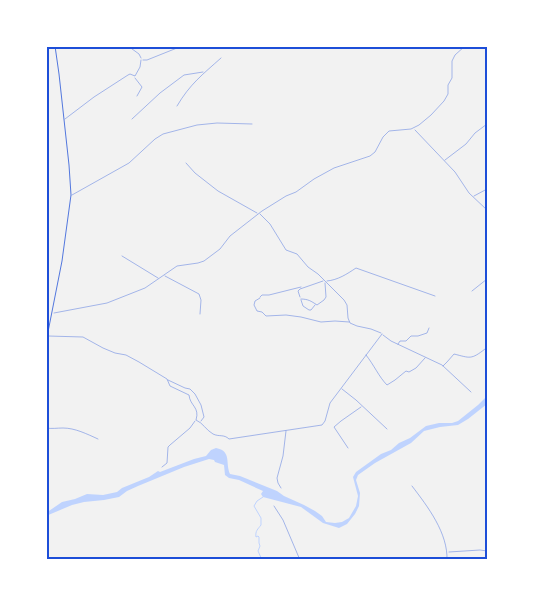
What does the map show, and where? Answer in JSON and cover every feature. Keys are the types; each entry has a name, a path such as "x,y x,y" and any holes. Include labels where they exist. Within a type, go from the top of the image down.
{"street":[{"path":"46,342 62,260 70,196 70,165 55,46"},
{"path":"64,46 71,48"},
{"path":"128,46 139,54 142,62"},
{"path":"142,60 182,46"},
{"path":"52,313 107,303 145,288 177,266 198,263 209,258 220,249 230,236 259,213 296,192 314,178 334,168 370,156 376,150 383,137 389,132 414,128 419,125 444,101 452,78 452,61 455,55 465,46"},
{"path":"177,106 190,86 203,72 221,58"},
{"path":"135,76 144,60"},
{"path":"132,119 160,92 184,75 203,72"},
{"path":"64,119 94,96 130,74 135,76 142,87 137,96"},
{"path":"70,196 128,163 163,134 217,123 252,124"},
{"path":"443,161 466,144 487,124"},
{"path":"414,128 455,172 472,197 487,210"},
{"path":"186,163 195,173 218,191 259,213 270,224 286,250 296,253 308,267 346,302 350,322"},
{"path":"472,197 487,190"},
{"path":"122,256 159,279"},
{"path":"435,296 356,268 333,280 262,295 260,299 255,301 254,305 257,311 262,312 266,316 286,314 320,322 350,322 357,326 372,328 398,344 442,366 471,392"},
{"path":"163,276 199,294 201,300 200,314"},
{"path":"472,291 487,278"},
{"path":"305,286 298,290 303,306 308,310 326,298 325,281"},
{"path":"301,299 310,300 316,304"},
{"path":"345,322 348,318"},
{"path":"398,344 411,336 427,333 429,328"},
{"path":"195,420 212,433 225,435 230,439 322,424 325,421 330,403 382,334"},
{"path":"48,336 83,337 103,348 133,358 179,386 190,389 195,394 203,410 204,417 200,422"},
{"path":"442,366 454,354 469,358 485,349"},
{"path":"366,355 387,386 406,371 414,370 426,357"},
{"path":"162,467 167,463 168,448 190,428 197,414 189,395 170,386 167,379"},
{"path":"341,388 387,429"},
{"path":"348,448 334,427 362,406"},
{"path":"46,428 70,429 98,439"},
{"path":"281,488 277,478 283,456 286,430"},
{"path":"412,486 440,530 447,553 446,560"},
{"path":"274,506 282,518 300,560"},
{"path":"447,553 487,551"},
{"path":"164,560 171,560"}],"water":[{"path":"487,396 487,404 468,419 458,425 424,431 411,443 358,475 356,480 360,493 359,506 347,524 339,528 323,523 301,507 263,497 261,494 263,491 239,480 229,478 225,475 224,465 209,459 138,486 119,497 72,505 46,516 46,513 62,502 87,494 103,495 117,492 158,471 160,472 206,456 211,450 216,448 226,455 230,474 240,476 277,491 315,511 326,522 342,522 349,518 356,506 358,496 353,477 356,472 426,426 458,421"}],"waterway":[{"path":"262,560 258,551 260,546 259,537 256,537 257,530 261,525 261,518 254,506 263,497"}]}
